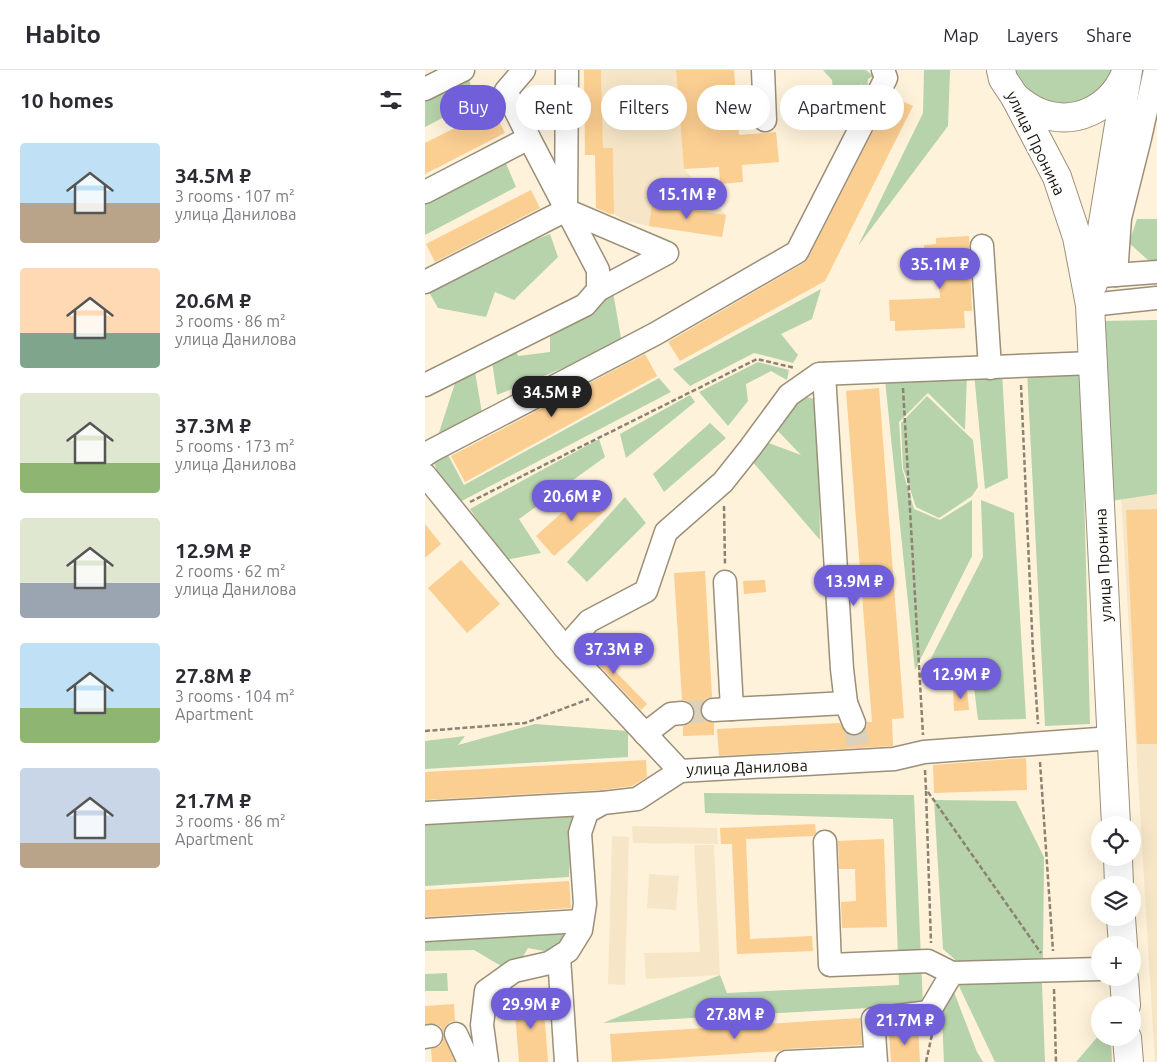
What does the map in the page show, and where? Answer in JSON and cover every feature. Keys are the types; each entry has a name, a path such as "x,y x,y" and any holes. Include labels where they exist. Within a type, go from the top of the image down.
{"main road":[{"path":"1004,79 1025,105 1049,116 1063,117 1076,116 1100,106 1119,88 1127,70"},
{"name":"улица Пронина","path":"1090,305 1105,276 1127,70"},
{"name":"улица Пронина","path":"1004,79 1057,177 1077,237 1090,305 1116,816"},
{"path":"1128,1046 1129,1062"}],"street":[{"path":"425,89 463,70"},
{"path":"524,70 506,91 598,270 597,290"},
{"path":"566,210 567,70"},
{"path":"763,70 764,85"},
{"path":"425,455 655,334 797,252 886,78 883,70"},
{"path":"1155,70 1105,276 1157,272"},
{"path":"425,192 529,138"},
{"path":"425,282 566,210"},
{"path":"425,385 585,306 597,290 667,253 566,210"},
{"path":"982,246 990,368"},
{"path":"1090,305 1157,298"},
{"path":"565,648 589,621 646,591 666,532 723,482 789,395 822,374 1093,363"},
{"path":"725,582 723,709 850,713 842,669 822,374"},
{"name":"улица Данилова","path":"425,475 565,648 680,771 860,756 894,759 923,752 1112,738"},
{"path":"645,734 671,714 682,713"},
{"path":"425,814 603,803 637,799 680,771"},
{"path":"487,1062 482,1025 487,991 514,971 549,963 568,952 581,930 585,904 580,833 587,812 603,803"},
{"path":"825,842 831,965 928,962 952,973 1091,969"},
{"path":"425,930 583,921"},
{"path":"559,957 565,1058 586,1062"},
{"path":"787,1062 875,1060 873,1019 929,1012 952,973"},
{"path":"456,1034 469,1062"}],"path":[{"path":"453,510 757,359 822,374"},
{"path":"1020,366 1033,642 1054,970 1055,1062"},
{"path":"902,371 926,789 931,963"},
{"path":"723,482 725,582"},
{"path":"425,731 525,723 606,693"},
{"path":"926,789 1054,970"},
{"path":"926,1062 933,1028 933,1006"}],"shaded area":[{"path":"601,70 676,70 677,85 601,85"},
{"path":"603,130 681,130 684,169 726,215 722,237 649,226 623,220 614,214 613,148 603,148"},
{"path":"1157,329 1157,1062 1155,1062 1111,330"},
{"path":"632,826 717,828 718,844 633,843"},
{"path":"612,836 629,837 625,985 608,984"},
{"path":"694,845 714,845 720,975 646,979 644,953 700,952"},
{"path":"649,874 679,876 676,910 647,908"}],"green space":[{"path":"823,70 866,70 873,76 868,79 868,85 832,85 832,80"},
{"path":"924,70 950,70 948,126 858,246 923,113"},
{"path":"1013,70 1113,70 1093,96 1075,103 1061,104 1046,102 1033,95 1023,87"},
{"path":"469,79 471,85 456,85"},
{"path":"440,93 440,119 425,127 425,100"},
{"path":"505,161 516,187 425,235 425,200"},
{"path":"1137,219 1157,219 1157,261 1148,260 1129,243"},
{"path":"550,234 558,257 514,300 495,292 486,317 438,308 425,285 425,282"},
{"path":"821,289 812,319 781,334 798,355 793,363 754,353 690,386 673,369"},
{"path":"613,292 622,344 497,395 492,362 515,347 518,356 550,352 550,323"},
{"path":"1157,320 1157,494 1111,501 1102,321"},
{"path":"758,362 789,370 787,380 771,371 746,384 748,401 728,426 699,392"},
{"path":"1002,371 1008,478 985,489 974,373"},
{"path":"1027,371 1081,372 1090,724 1045,726"},
{"path":"475,372 482,413 437,439 455,383"},
{"path":"967,375 965,430 928,393 899,422 902,468 914,509 940,520 972,500 972,556 915,670 885,380"},
{"path":"659,378 671,392 456,504 439,477 431,454 447,453 464,485"},
{"path":"690,395 695,402 626,458 620,434"},
{"path":"927,396 973,440 978,487 972,496 939,518 916,507 903,468 901,423"},
{"path":"807,397 818,400 820,540 751,460 766,442 801,455 777,430 789,405"},
{"path":"710,423 726,438 664,492 653,474"},
{"path":"599,439 605,457 519,519 541,553 505,560 470,509"},
{"path":"625,497 646,523 587,582 567,562"},
{"path":"981,500 1014,513 1026,719 978,720 973,679 924,672 983,557"},
{"path":"535,724 628,731 628,757 425,769 425,741 465,736 458,745"},
{"path":"704,793 914,795 923,1005 603,1023 720,975 727,993 899,985 893,819 705,813"},
{"path":"934,800 1016,801 1044,857 1043,961 960,964 943,949"},
{"path":"582,810 571,835 569,877 425,886 425,819"},
{"path":"570,930 565,955 528,948 513,973 474,950 425,951 425,937"},
{"path":"447,973 448,991 425,991 425,974"},
{"path":"949,979 977,1052 983,1062 944,1062 942,1018"},
{"path":"957,982 1042,983 1045,1062 995,1062"},
{"path":"1091,1044 1111,1046 1112,1062 1076,1062"}],"building":[{"path":"584,70 601,70 601,130 603,130 603,148 613,148 614,214 596,208 595,155 585,155 585,130 591,130 591,85 584,85"},
{"path":"676,70 734,70 735,85 697,85 697,130 739,130 739,135 776,132 779,162 742,165 743,182 720,184 719,167 684,169 681,130 687,130 687,85 677,85"},
{"path":"904,102 913,106 904,124"},
{"path":"451,130 504,130 505,133 425,174 425,143"},
{"path":"874,130 901,130 825,281 680,361 668,342 804,263"},
{"path":"531,190 540,208 435,262 426,244"},
{"path":"652,204 726,215 722,237 649,226"},
{"path":"969,236 972,311 964,311 965,328 895,331 895,321 890,321 889,300 940,298 938,266 925,267 924,245 936,244 936,238"},
{"path":"645,354 657,376 465,482 451,456"},
{"path":"879,388 904,718 892,719 893,746 719,756 717,729 840,723 846,733 853,736 864,731 867,722 872,722 846,391"},
{"path":"589,488 607,509 554,556 536,536"},
{"path":"1157,509 1157,744 1137,744 1126,510"},
{"path":"425,524 441,544 425,558"},
{"path":"461,560 500,604 467,633 428,588"},
{"path":"705,571 712,697 706,699 700,711 702,718 714,723 714,735 683,736 683,726 690,723 694,718 695,712 688,701 682,700 674,573"},
{"path":"765,580 766,592 744,594 743,581"},
{"path":"588,643 599,654 603,650 615,664 611,667 647,704 641,710 583,648"},
{"path":"967,688 969,710 954,711 953,689"},
{"path":"1026,758 1027,790 934,793 933,765"},
{"path":"646,760 647,777 632,786 602,790 425,800 425,772"},
{"path":"815,824 816,833 813,836 746,839 750,939 812,936 813,951 737,954 732,844 721,844 720,828"},
{"path":"884,839 887,927 842,928 841,902 856,901 855,869 839,869 838,841"},
{"path":"569,881 571,908 425,917 425,890"},
{"path":"543,998 548,1062 519,1062 514,1000"},
{"path":"454,1004 455,1021 450,1022 443,1032 441,1027 436,1024 425,1024 425,1006"},
{"path":"860,1018 862,1045 612,1062 610,1034"},
{"path":"918,1029 920,1062 891,1062 889,1031"},
{"path":"444,1037 455,1062 432,1062 431,1049 440,1046"}],"tunnel":[{"path":"682,713 713,710"},
{"path":"854,723 859,750"}]}
